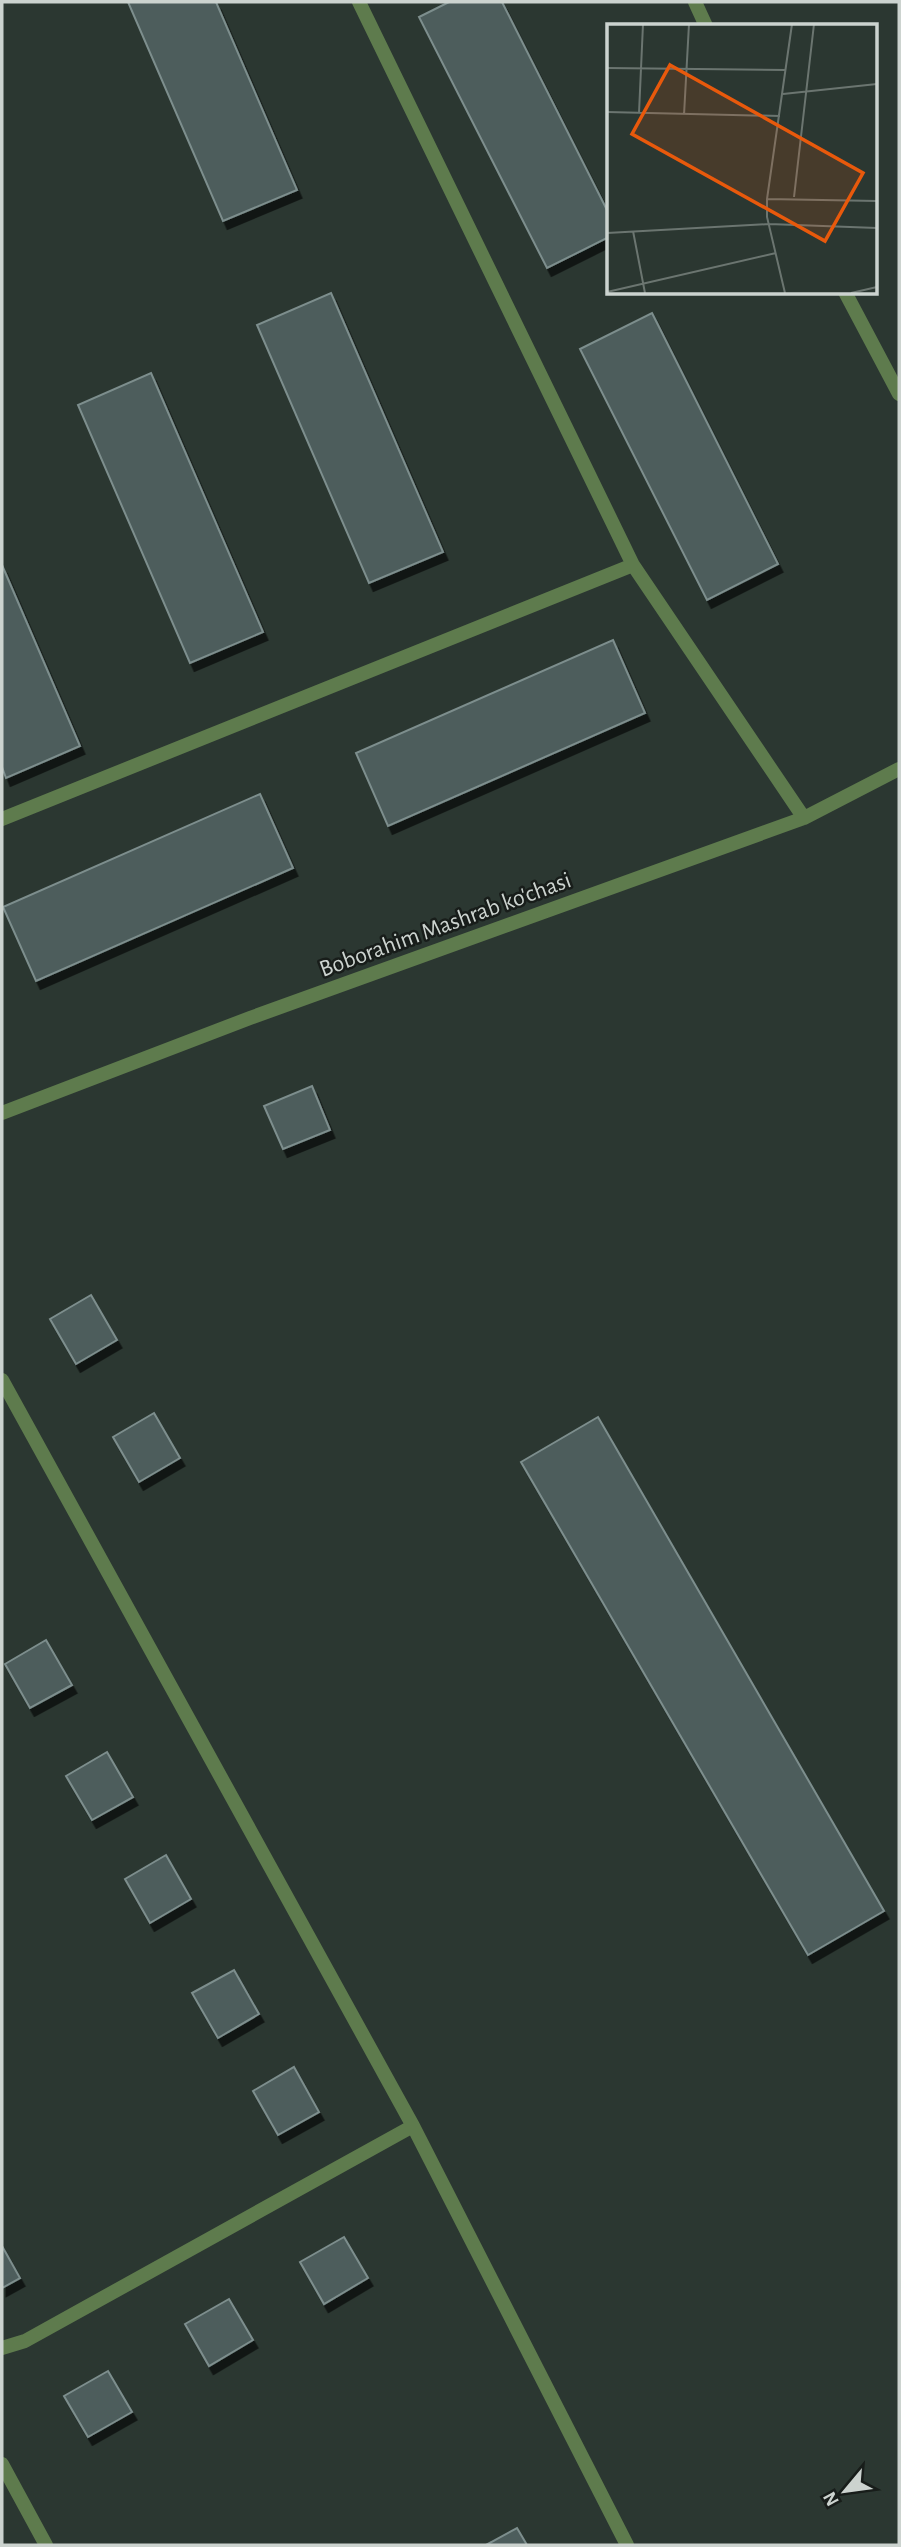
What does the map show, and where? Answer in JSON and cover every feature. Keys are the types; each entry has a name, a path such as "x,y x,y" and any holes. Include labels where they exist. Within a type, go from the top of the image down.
{"street":[{"path":"359,2 633,565 804,818"},
{"path":"695,2 705,24"},
{"path":"846,294 899,394"},
{"path":"2,819 633,565"},
{"name":"Boborahim Mashrab ko'chasi","path":"2,1113 250,1018 804,818 899,769"},
{"path":"2,1380 413,2126 627,2545"},
{"path":"2,2348 25,2341 413,2126"},
{"path":"2,2464 46,2545"}],"building":[{"path":"128,2 216,2 297,190 223,221"},
{"path":"449,2 502,2 607,210 607,238 547,268 419,17"},
{"path":"331,293 443,552 369,583 257,325"},
{"path":"652,313 778,564 707,600 580,349"},
{"path":"151,373 263,632 190,663 78,405"},
{"path":"2,565 80,746 6,778 2,767"},
{"path":"613,640 645,713 388,826 356,753"},
{"path":"260,794 293,868 36,981 3,907"},
{"path":"312,1086 330,1130 283,1149 264,1106"},
{"path":"91,1295 117,1340 76,1364 50,1319"},
{"path":"154,1413 180,1458 139,1482 113,1437"},
{"path":"598,1417 884,1911 808,1955 521,1462"},
{"path":"46,1640 72,1685 30,1708 5,1664"},
{"path":"107,1752 133,1797 92,1820 66,1776"},
{"path":"166,1855 191,1899 150,1923 125,1879"},
{"path":"234,1970 259,2014 218,2038 192,1993"},
{"path":"294,2067 319,2112 278,2135 253,2091"},
{"path":"344,2237 368,2278 324,2304 300,2262"},
{"path":"2,2246 20,2278 2,2288"},
{"path":"229,2299 253,2340 209,2366 185,2324"},
{"path":"108,2371 132,2412 88,2437 64,2396"},
{"path":"517,2528 527,2545 486,2545"}]}
